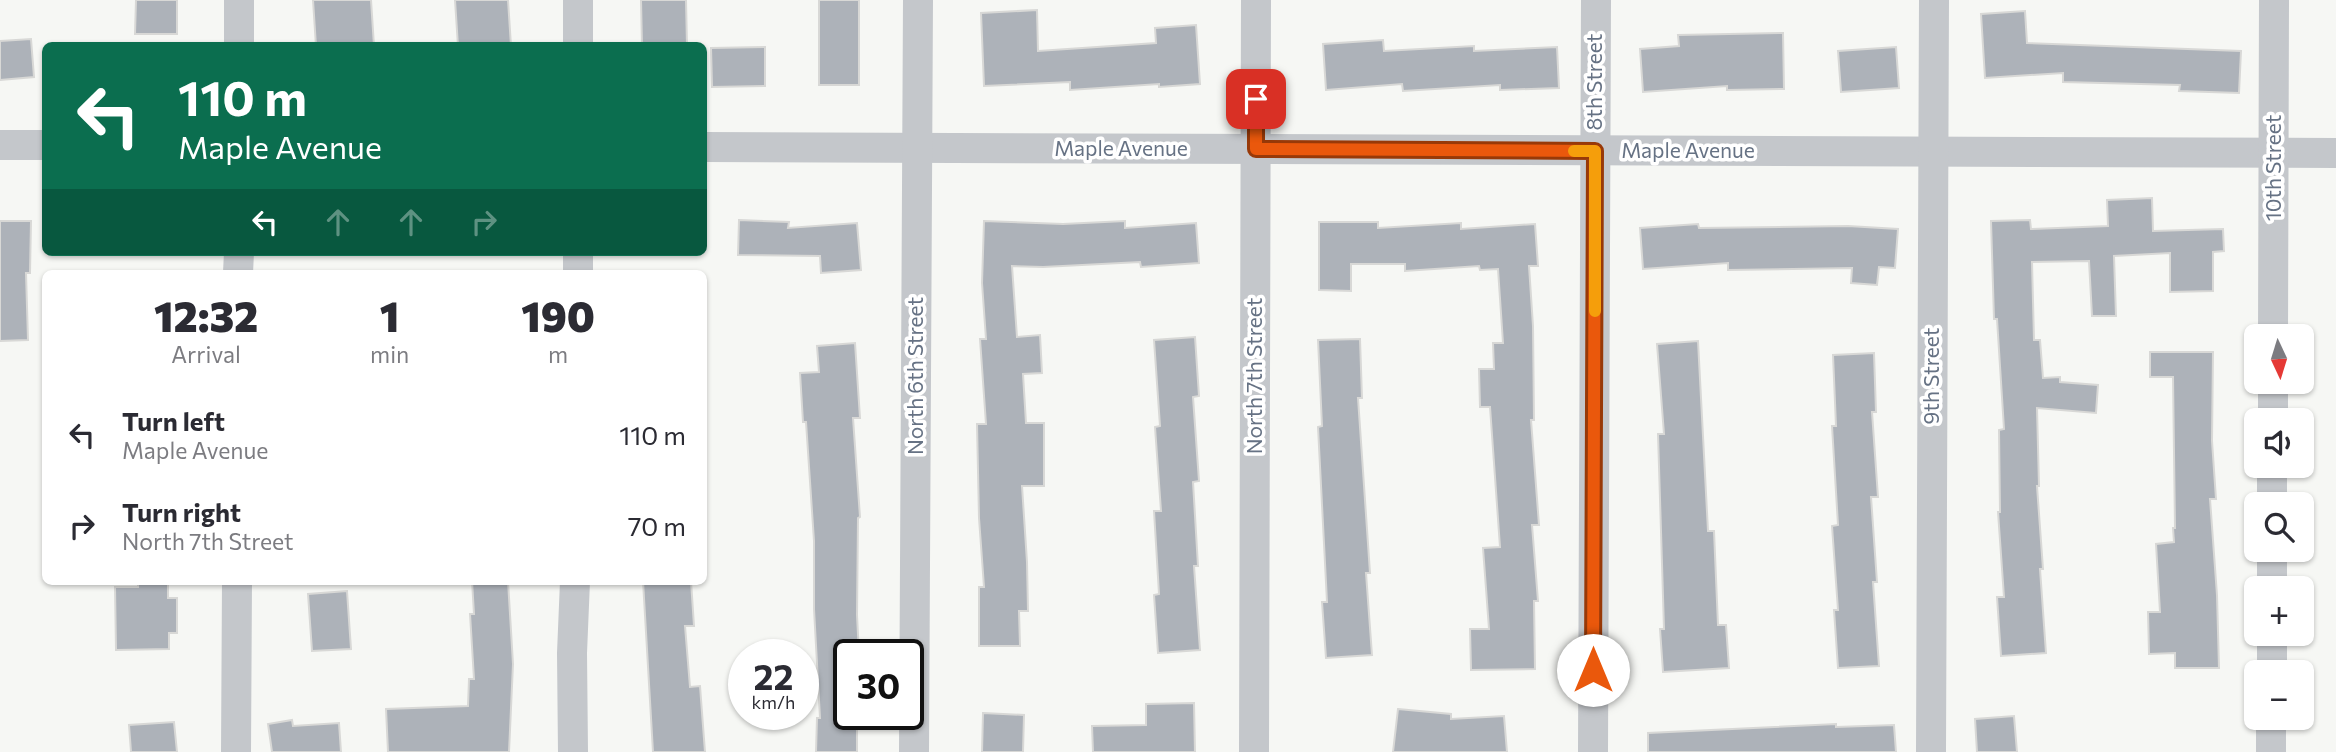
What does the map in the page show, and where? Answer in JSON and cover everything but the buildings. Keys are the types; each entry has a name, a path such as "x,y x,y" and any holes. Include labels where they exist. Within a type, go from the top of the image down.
{"street":[{"path":"239,0 239,42"},
{"path":"578,0 578,42"},
{"name":"North 6th Street","path":"914,752 918,0"},
{"name":"North 7th Street","path":"1254,752 1256,0"},
{"name":"8th Street","path":"1593,752 1596,0"},
{"name":"9th Street","path":"1931,752 1934,0"},
{"name":"10th Street","path":"2273,324 2274,0"},
{"path":"0,145 42,145"},
{"name":"Maple Avenue","path":"707,147 2336,153"},
{"path":"236,752 237,585"},
{"path":"573,752 575,585"},
{"path":"2271,752 2272,730"}],"slow traffic":[{"path":"1574,151 1595,151 1595,311"}],"route":[{"path":"1256,99 1256,149 1595,151 1593,670"}]}
